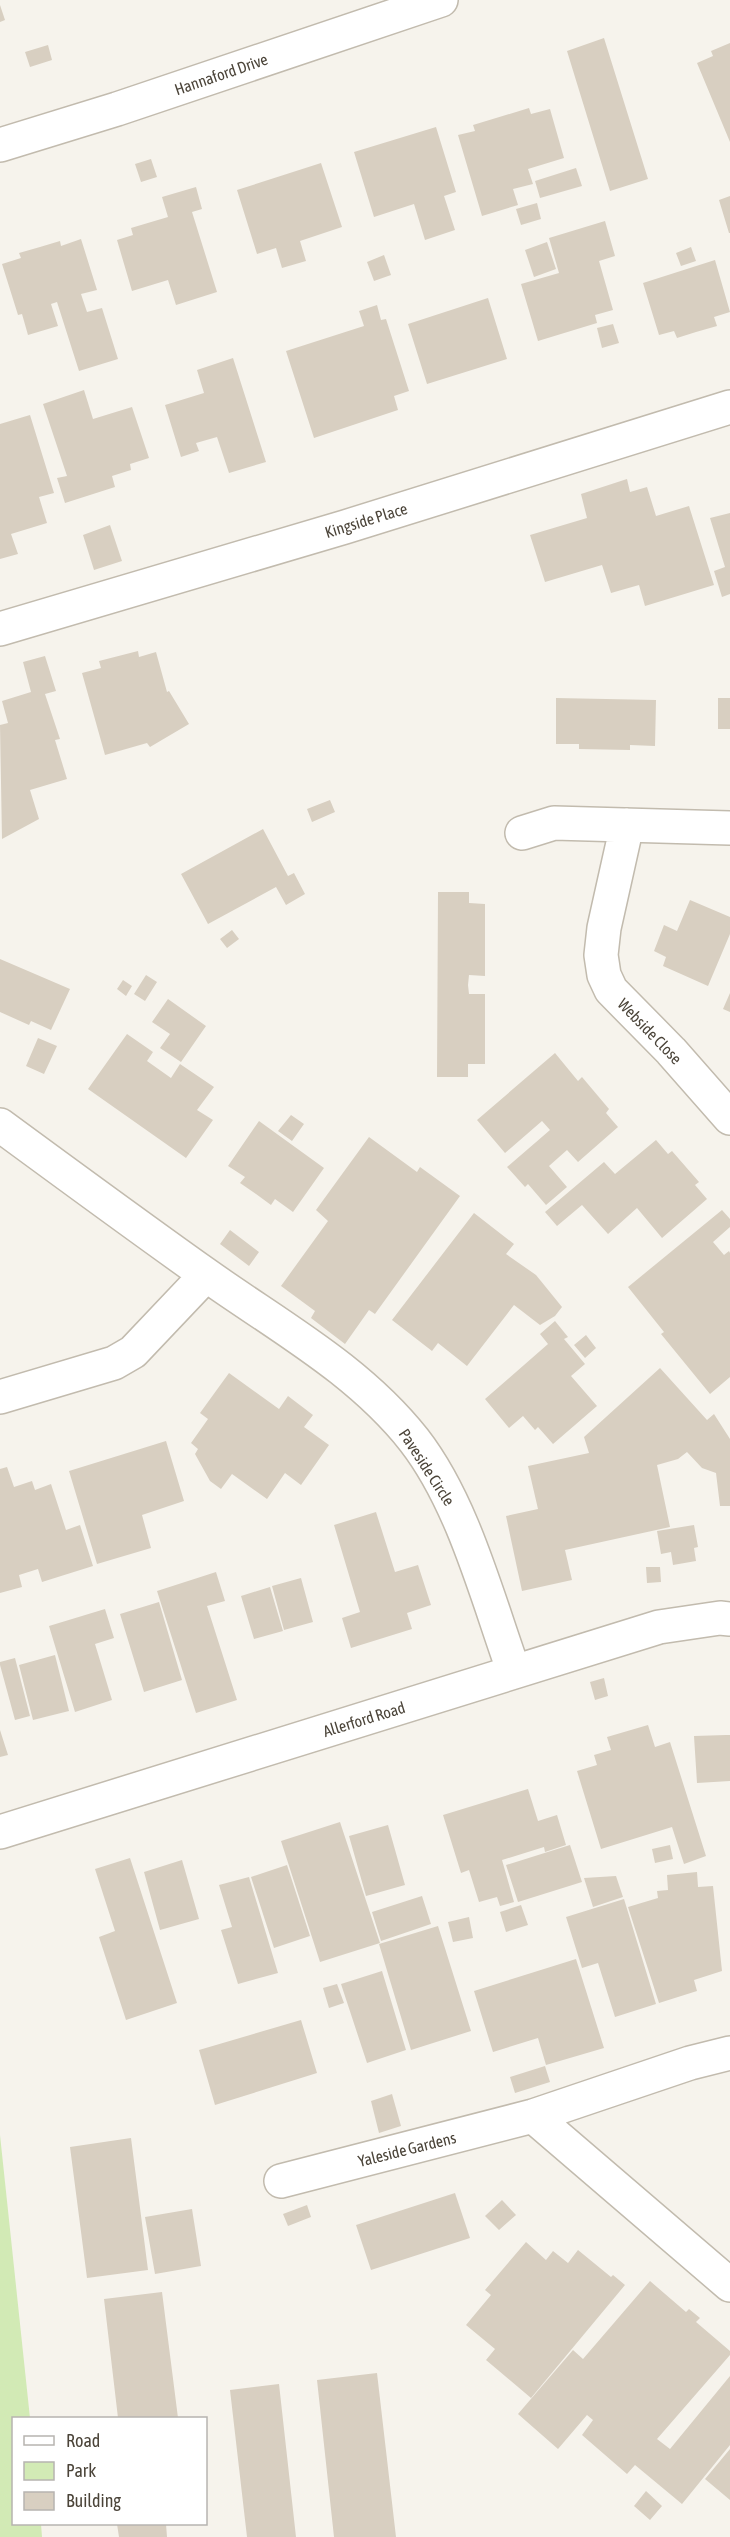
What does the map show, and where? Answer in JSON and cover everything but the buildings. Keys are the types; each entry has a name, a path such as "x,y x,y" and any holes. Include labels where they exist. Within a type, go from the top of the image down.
{"street":[{"name":"Hannaford Drive","path":"0,145 117,109 441,0"},
{"name":"Kingside Place","path":"0,629 345,526 730,407"},
{"path":"522,833 554,823 730,828"},
{"name":"Webside Close","path":"627,825 604,928 601,956 604,975 611,990 671,1051 730,1118"},
{"name":"Paveside Circle","path":"0,1125 206,1275 337,1363 381,1403 414,1441 452,1499 514,1672"},
{"path":"0,1397 114,1363 133,1352 206,1275"},
{"name":"Allerford Road","path":"0,1832 659,1627 720,1618 730,1619"},
{"name":"Yaleside Gardens","path":"281,2181 533,2116 690,2063 730,2053"},
{"path":"533,2116 730,2285"}],"green space":[{"path":"0,2135 30,2417 12,2417 12,2525 41,2525 42,2537 0,2537"}]}
